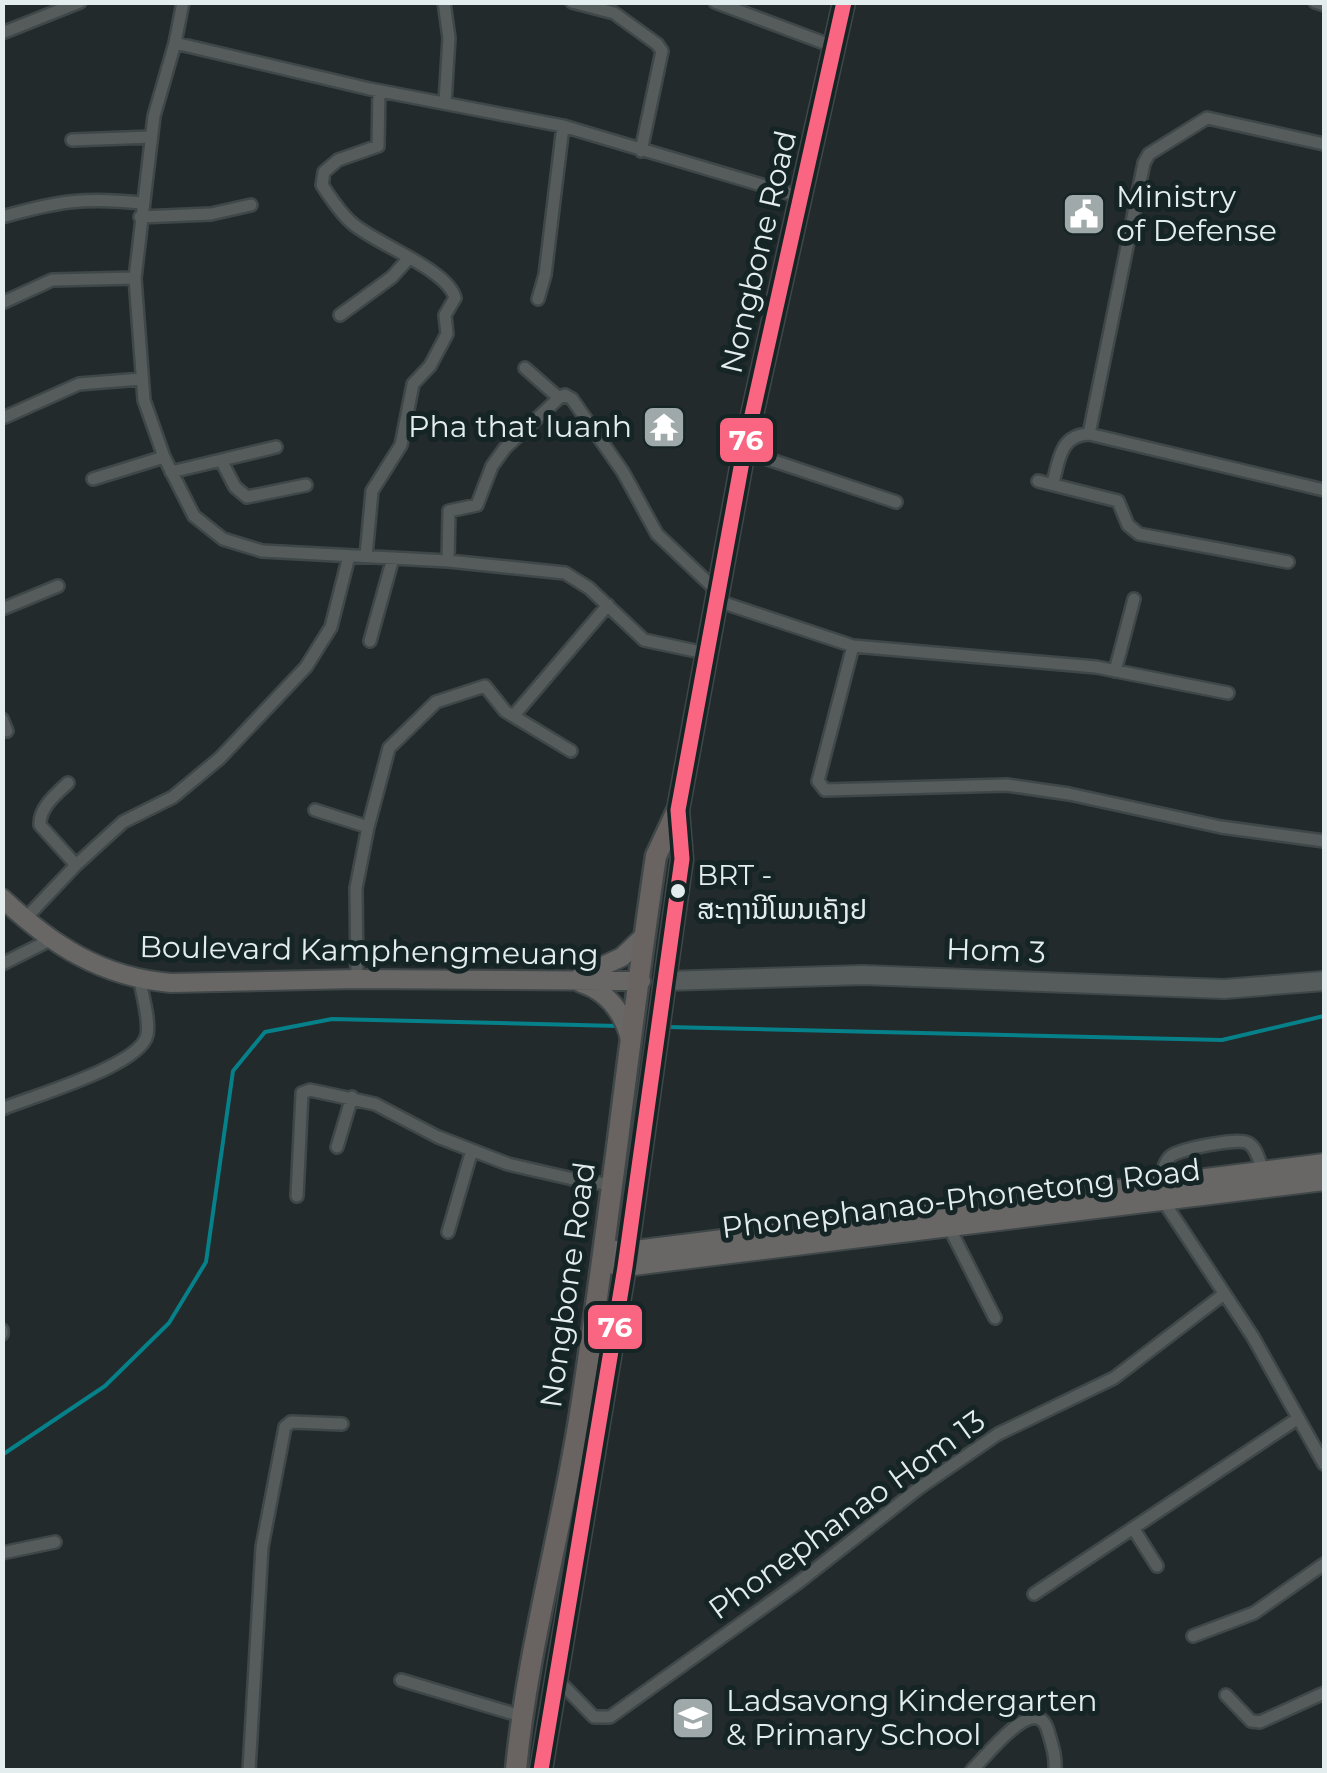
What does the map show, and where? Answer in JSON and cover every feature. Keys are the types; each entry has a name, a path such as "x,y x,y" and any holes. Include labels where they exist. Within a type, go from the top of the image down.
{"highway":[{"name":"Nongbone Road","path":"516,1770 521,1716 615,1257 666,981 682,859 678,810 705,653 744,452 844,2"},
{"name":"Nongbone Road","path":"541,1770 558,1682 615,1257 612,1184 644,936 656,856 678,810"},
{"path":"640,981 666,981"}],"main road":[{"name":"Boulevard Kamphengmeuang","path":"2,898 50,940 98,966 140,980 640,981"},
{"path":"571,980 622,957 644,936"},
{"path":"571,980 594,988 614,1003 626,1025 631,1050"},
{"name":"Phonephanao-Phonetong Road","path":"615,1257 950,1229 1324,1162"},
{"name":"Phonephanao-Phonetong Road","path":"615,1257 1163,1193 1324,1181"}],"street":[{"path":"2,33 80,2"},
{"path":"183,2 151,137 135,278 140,379 148,415 194,516 222,539 262,551 448,561 565,573 608,605 644,640 705,653"},
{"path":"444,2 449,38 446,102"},
{"path":"572,2 614,12 662,51 642,151"},
{"path":"715,2 835,47"},
{"path":"1315,2 1324,4"},
{"path":"175,43 379,91 564,126 802,197"},
{"path":"366,556 372,491 401,445 413,384 430,366 448,334 445,314 454,298 452,288 349,221 322,186 324,172 338,160 378,146 379,91"},
{"path":"1089,434 1148,154 1207,118 1324,144"},
{"path":"538,299 546,275 564,126"},
{"path":"72,140 151,137"},
{"path":"2,218 43,205 90,198 142,202"},
{"path":"140,216 211,214 251,205"},
{"path":"340,315 392,277 409,258"},
{"path":"2,303 52,280 135,278"},
{"path":"525,368 560,398"},
{"path":"5,417 79,384 140,379"},
{"path":"448,561 448,511 478,505 492,466 505,448 566,396 572,398 594,426 658,534 716,596 853,646 1116,671 1228,693"},
{"path":"1053,483 1062,446 1076,434 1089,434 1324,490"},
{"path":"171,472 276,447"},
{"path":"744,452 896,502"},
{"path":"93,479 164,457"},
{"path":"221,460 235,487 247,497 306,485"},
{"path":"1038,482 1118,500 1128,525 1138,534 1288,562"},
{"path":"24,919 123,822 173,797 220,758 306,667 331,627 349,556"},
{"path":"370,641 392,558"},
{"path":"2,609 58,586"},
{"path":"1116,671 1134,599"},
{"path":"515,714 608,605"},
{"path":"853,646 818,781 825,790 1007,785 1069,794 1221,827 1324,841"},
{"path":"357,979 356,888 389,748 436,702 485,686 505,710 571,750"},
{"path":"68,782 47,805 40,826 76,864"},
{"path":"315,810 368,827"},
{"path":"2,964 50,940"},
{"name":"Hom 3","path":"666,981 863,975 1224,989 1324,981"},
{"path":"2,1109 130,1057 142,1045 147,1025 140,980"},
{"path":"297,1196 302,1093 310,1090 352,1097 508,1164 612,1184"},
{"path":"337,1147 352,1097"},
{"path":"1262,1171 1255,1150 1239,1140 1171,1156 1163,1193 1253,1337 1324,1464"},
{"path":"448,1232 472,1150"},
{"path":"950,1229 995,1318"},
{"name":"Phonephanao Hom 13","path":"558,1682 594,1717 610,1717 799,1582 919,1488 998,1434 1114,1378 1224,1294"},
{"path":"1034,1594 1297,1418"},
{"path":"249,1770 262,1546 285,1427 291,1422 342,1424"},
{"path":"1133,1528 1157,1566"},
{"path":"2,1553 55,1542"},
{"path":"1193,1636 1254,1613 1324,1564"},
{"path":"401,1680 521,1716"},
{"path":"1226,1695 1251,1721 1260,1722 1324,1693"},
{"path":"972,1770 1019,1722 1031,1716 1045,1722 1056,1758 1055,1770"}],"waterway":[{"path":"667,1027 1222,1040 1324,1016"},
{"path":"2,1455 105,1386 169,1323 206,1262 233,1071 265,1032 332,1019 618,1026"}],"transit line":[{"name":"76","path":"541,1770 625,1267 682,859 678,810 744,451 844,2"}],"place":[{"name":"Ministry of Defense","path":"1084,214"},
{"name":"Pha that luanh","path":"664,427"},
{"name":"BRT - ສະຖານີໂພນເຄັງຢ","path":"678,891"},
{"name":"Ladsavong Kindergarten & Primary School","path":"693,1718"}]}
